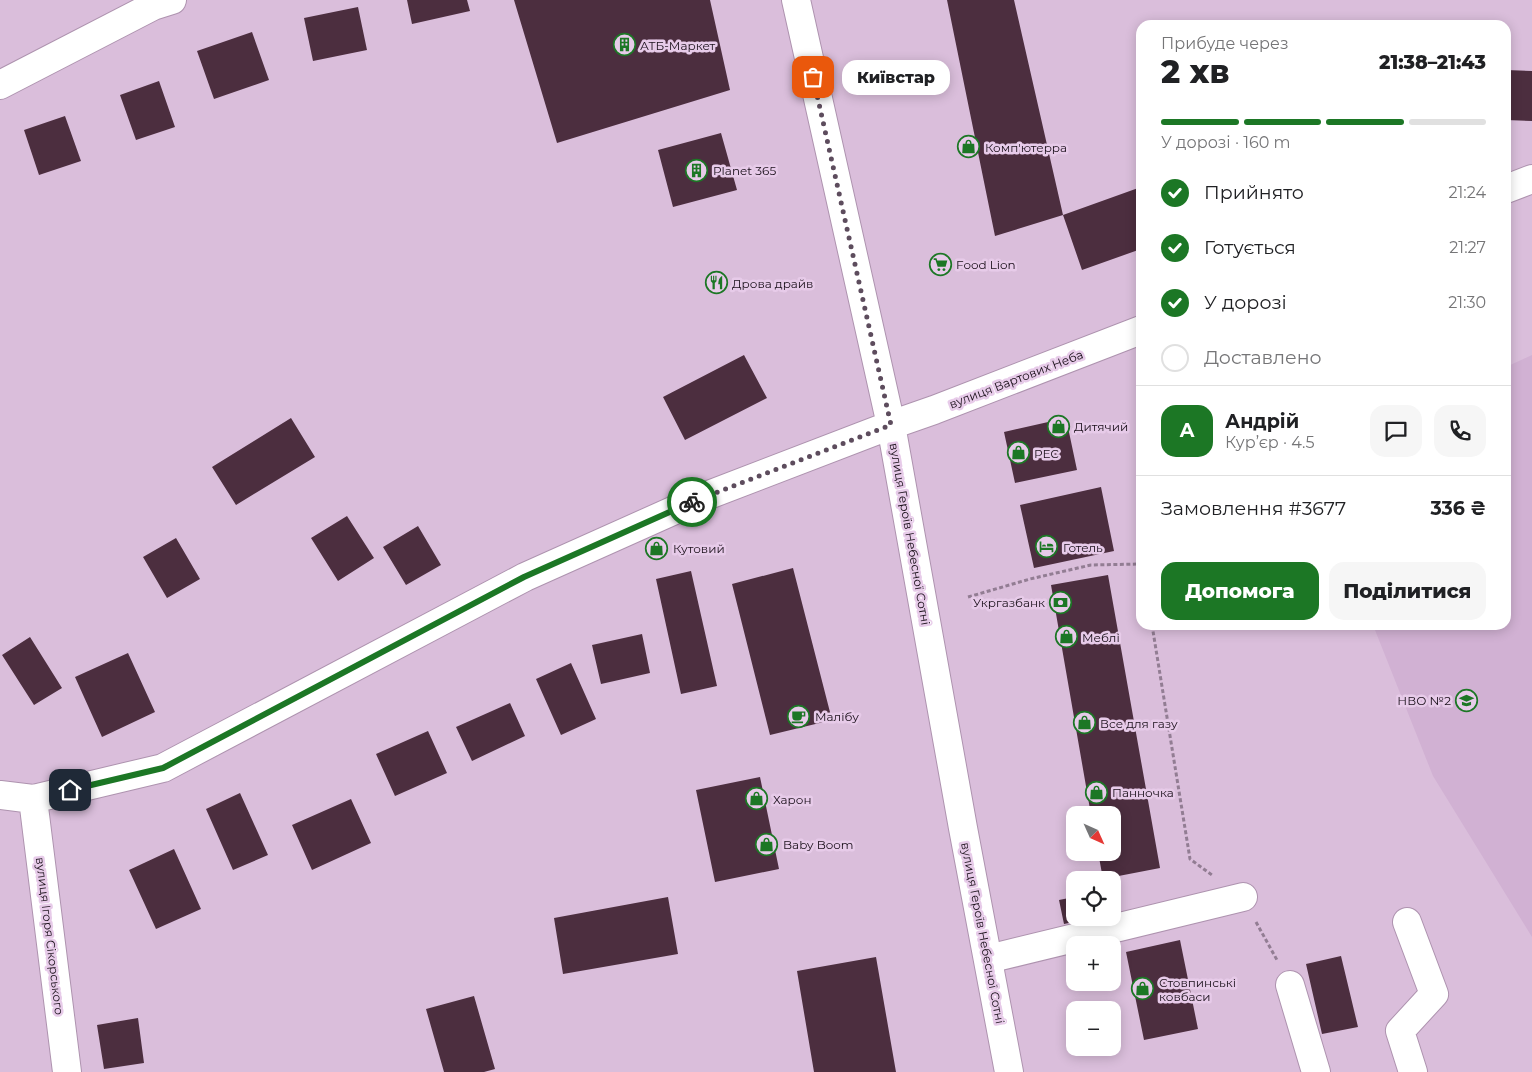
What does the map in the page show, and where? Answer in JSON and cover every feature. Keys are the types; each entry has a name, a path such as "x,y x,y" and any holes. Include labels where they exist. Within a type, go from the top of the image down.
{"street":[{"path":"0,85 153,6 172,0"},
{"name":"вулиця Героїв Небесної Сотні","path":"796,0 891,425 1009,1072"},
{"path":"1511,187 1532,179"},
{"name":"вулиця Вартових Неба","path":"33,799 163,768 524,577 706,496 1136,332"},
{"path":"0,795 33,799"},
{"name":"вулиця Ігоря Сікорського","path":"33,799 67,1072"},
{"path":"988,959 1242,897"},
{"path":"1407,922 1434,994 1400,1031 1413,1072"},
{"path":"1290,985 1316,1072"}],"path":[{"path":"968,597 1030,579 1092,566 1136,564"},
{"path":"1153,630 1190,859 1242,897 1290,985"}],"shaded area":[{"name":"НВО №2","path":"1532,355 1532,937 1433,776 1375,630 1511,630 1511,365"}],"building":[{"path":"407,0 467,0 470,11 412,24"},
{"name":"АТБ-Маркет","path":"514,0 710,0 730,90 557,143"},
{"path":"947,0 1014,0 1063,215 995,236"},
{"path":"358,7 367,50 313,61 304,18"},
{"path":"252,32 269,80 214,99 197,51"},
{"path":"1511,70 1532,71 1532,121 1511,120"},
{"path":"159,81 175,127 136,140 120,95"},
{"path":"65,116 81,161 39,175 24,130"},
{"name":"Planet 365","path":"721,133 737,190 673,207 658,150"},
{"path":"1136,189 1136,251 1082,270 1063,215"},
{"path":"744,355 767,398 685,440 663,397"},
{"path":"291,418 315,457 236,505 212,467"},
{"path":"1066,418 1077,470 1015,483 1004,432"},
{"path":"1101,487 1114,551 1034,568 1020,505"},
{"path":"347,516 374,558 338,581 311,538"},
{"path":"418,526 441,565 406,585 383,547"},
{"path":"176,538 200,579 167,598 143,557"},
{"path":"793,568 832,720 770,735 732,584"},
{"path":"691,571 717,686 681,694 656,579"},
{"path":"1108,575 1160,868 1121,876 1121,871 1102,871 1100,861 1121,861 1121,806 1089,806 1051,585"},
{"path":"642,634 650,673 601,684 592,645"},
{"path":"30,637 62,688 34,705 2,655"},
{"path":"128,653 155,712 102,737 75,677"},
{"path":"571,663 596,719 561,735 536,679"},
{"path":"510,703 525,736 472,761 456,727"},
{"path":"428,731 447,773 395,796 376,754"},
{"path":"760,777 779,869 715,882 696,790"},
{"path":"240,793 268,855 233,870 206,809"},
{"path":"351,799 371,843 312,870 292,825"},
{"path":"174,849 201,909 156,929 129,870"},
{"path":"668,897 678,954 563,974 554,918"},
{"path":"1066,899 1066,924 1064,924 1059,900"},
{"path":"1180,940 1198,1029 1144,1040 1126,952"},
{"path":"1341,956 1358,1027 1322,1034 1306,964"},
{"path":"876,957 896,1072 814,1072 797,971"},
{"path":"474,996 495,1069 484,1072 444,1072 426,1009"},
{"path":"138,1018 144,1063 104,1069 97,1025"}],"way so far":[{"path":"692,502 891,425 813,77"}],"place":[{"name":"АТБ-Маркет","path":"624,45"},
{"name":"Київстар","path":"813,77"},
{"name":"Комп'ютерра","path":"969,147"},
{"name":"Planet 365","path":"697,170"},
{"name":"Food Lion","path":"940,264"},
{"name":"Дрова драйв","path":"716,283"},
{"name":"Дитячий","path":"1058,426"},
{"name":"РЕС","path":"1018,453"},
{"name":"Готель","path":"1047,547"},
{"name":"Кутовий","path":"657,548"},
{"name":"Укргазбанк","path":"1061,602"},
{"name":"Меблі","path":"1066,637"},
{"name":"НВО №2","path":"1467,700"},
{"name":"Малібу","path":"799,716"},
{"name":"Все для газу","path":"1084,723"},
{"name":"Панночка","path":"1096,792"},
{"name":"Харон","path":"757,799"},
{"name":"Baby Boom","path":"767,844"},
{"name":"Стовпинські ковбаси","path":"1143,989"}],"route":[{"path":"70,790 163,768 524,577 692,502"}]}
